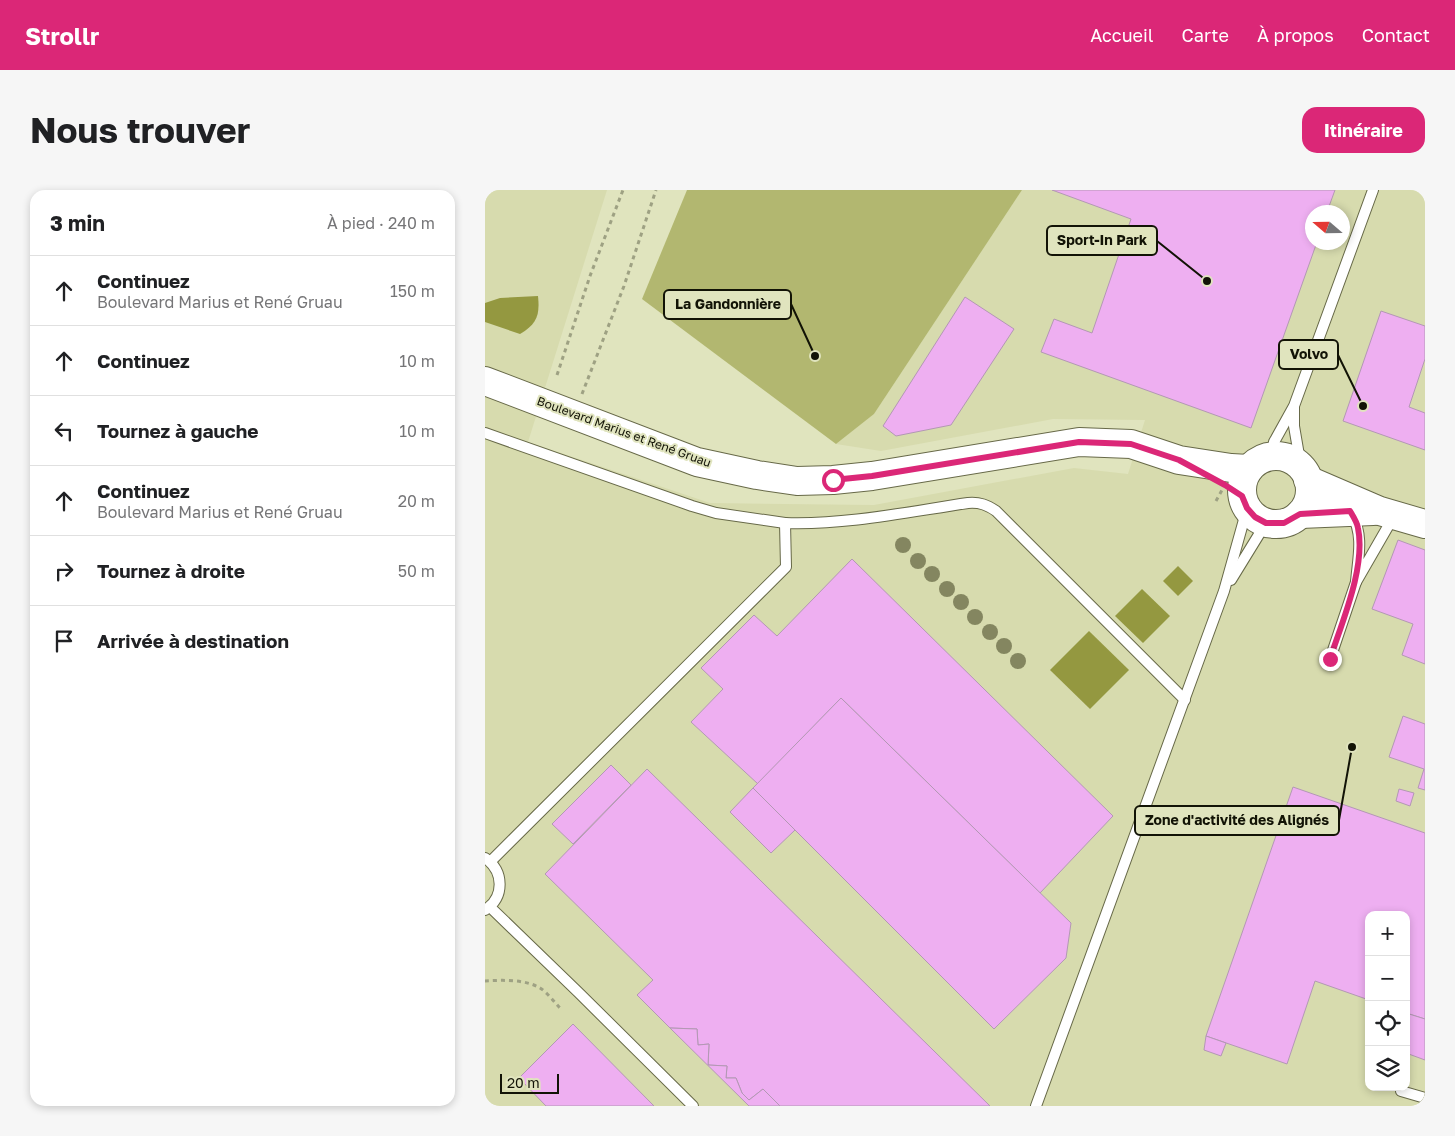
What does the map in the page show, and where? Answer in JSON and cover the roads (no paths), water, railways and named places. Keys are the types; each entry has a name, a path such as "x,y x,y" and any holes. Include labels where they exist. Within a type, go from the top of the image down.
{"main road":[{"name":"Boulevard Marius et René Gruau","path":"485,381 697,462 757,475 797,481 872,476 1079,442 1131,444 1179,460 1231,468 1260,462"},
{"path":"1305,473 1310,492 1307,504 1300,514 1284,523 1252,509 1242,482 1260,462 1287,458 1305,473 1387,513 1425,524"},
{"name":"Boulevard Marius et René Gruau","path":"1179,460 1252,509"},
{"path":"1300,514 1350,511 1387,513"}],"lane":[{"path":"1260,462 1294,406 1373,190"},
{"path":"1294,406 1294,426 1305,473"},
{"path":"485,433 692,506 716,513 785,523 818,524 848,522 968,503 979,502 988,505 1185,700"},
{"path":"1224,591 1252,509"},
{"path":"1036,1106 1185,700 1252,509"},
{"path":"1350,511 1358,526 1360,541 1356,582"},
{"path":"1330,659 1356,582 1387,513"},
{"path":"693,1106 578,992 487,909 496,900 500,890 500,879 497,870 488,859 786,567 785,523"},
{"path":"1401,1091 1425,1098"}],"place":[{"name":"Sport-In Park","path":"1207,281"},
{"name":"La Gandonnière","path":"815,356"},
{"name":"Volvo","path":"1363,406"},
{"name":"Zone d'activité des Alignés","path":"1352,747"}]}
